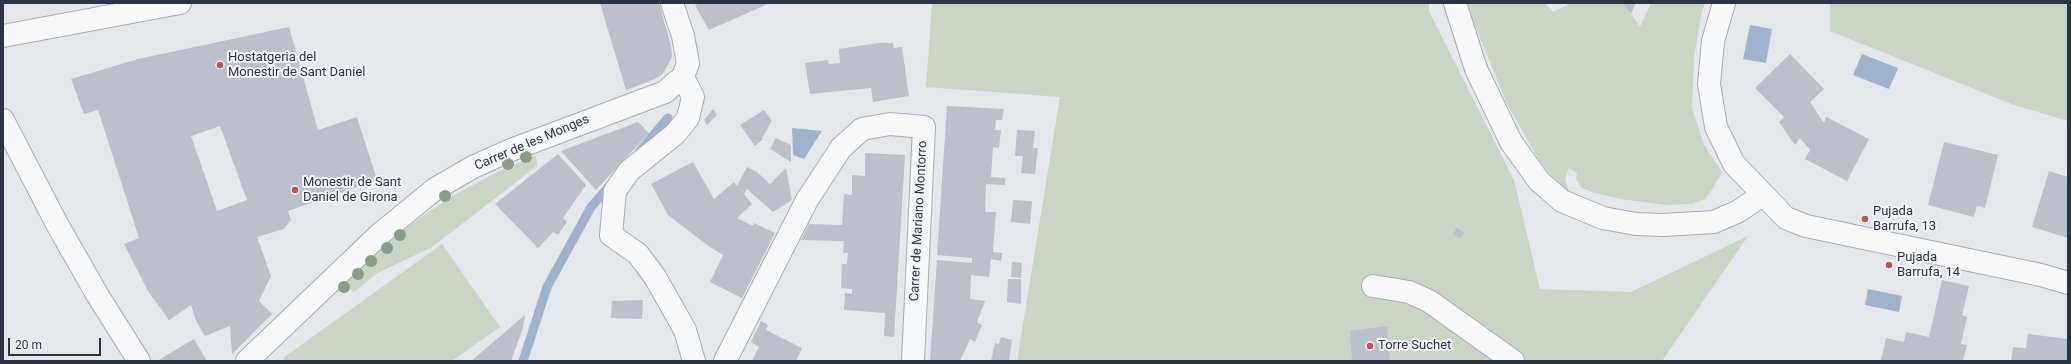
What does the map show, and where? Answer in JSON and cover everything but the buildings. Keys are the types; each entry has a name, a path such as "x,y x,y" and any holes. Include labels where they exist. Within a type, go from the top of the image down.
{"street":[{"path":"3,36 180,3"},
{"path":"672,3 683,36 688,63 683,77 693,98 688,118 675,134 630,171 615,191 611,235 638,254 655,277 685,330 694,361"},
{"path":"1455,3 1476,69 1511,142 1539,181 1562,201 1603,218 1636,224 1663,225 1714,222 1739,211 1762,195"},
{"path":"1724,3 1713,41 1709,84 1716,127 1734,164 1762,195 1786,218 1806,226 2042,274 2068,283"},
{"name":"Carrer de les Monges","path":"247,361 380,234 435,189 473,167 511,150 665,92 683,77"},
{"path":"3,120 60,230 138,361"},
{"name":"Carrer de Mariano Montorro","path":"725,361 752,310 786,238 807,200 840,148 862,129 890,124 924,127 913,361"},
{"path":"1373,286 1409,292 1429,301 1514,361"}],"green space":[{"path":"932,3 1429,3 1429,11 1514,180 1540,289 1631,292 1748,236 1662,361 1017,361 1060,97 926,87"},
{"path":"1464,3 1545,3 1553,12 1571,3 1624,3 1640,27 1651,3 1705,3 1701,16 1694,58 1692,108 1704,145 1722,172 1705,199 1692,204 1666,205 1620,199 1582,188 1576,179 1577,173 1569,168 1565,179 1569,191 1552,177 1540,162 1507,104 1474,23 1470,24"},
{"path":"1830,3 2068,3 2068,121 2014,105 1830,31"},
{"path":"536,155 537,166 432,247 376,274 354,292 344,283 400,232 452,196 499,171"},
{"path":"442,244 500,327 452,361 285,361 283,358"}],"water":[{"path":"1750,25 1772,29 1766,63 1743,59"},
{"path":"1862,54 1898,68 1889,89 1853,75"},
{"path":"792,128 822,131 804,159 793,155"},
{"path":"1868,289 1902,296 1899,312 1865,305"}],"waterway":[{"path":"640,151 668,118"},
{"path":"523,361 547,287 591,207 612,183"}],"place":[{"name":"Hostatgeria del Monestir de Sant Daniel","path":"220,65"},
{"name":"Monestir de Sant Daniel de Girona","path":"295,190"},
{"name":"Pujada Barrufa, 13","path":"1865,219"},
{"name":"Pujada Barrufa, 14","path":"1889,265"},
{"name":"Torre Suchet","path":"1370,346"}]}
